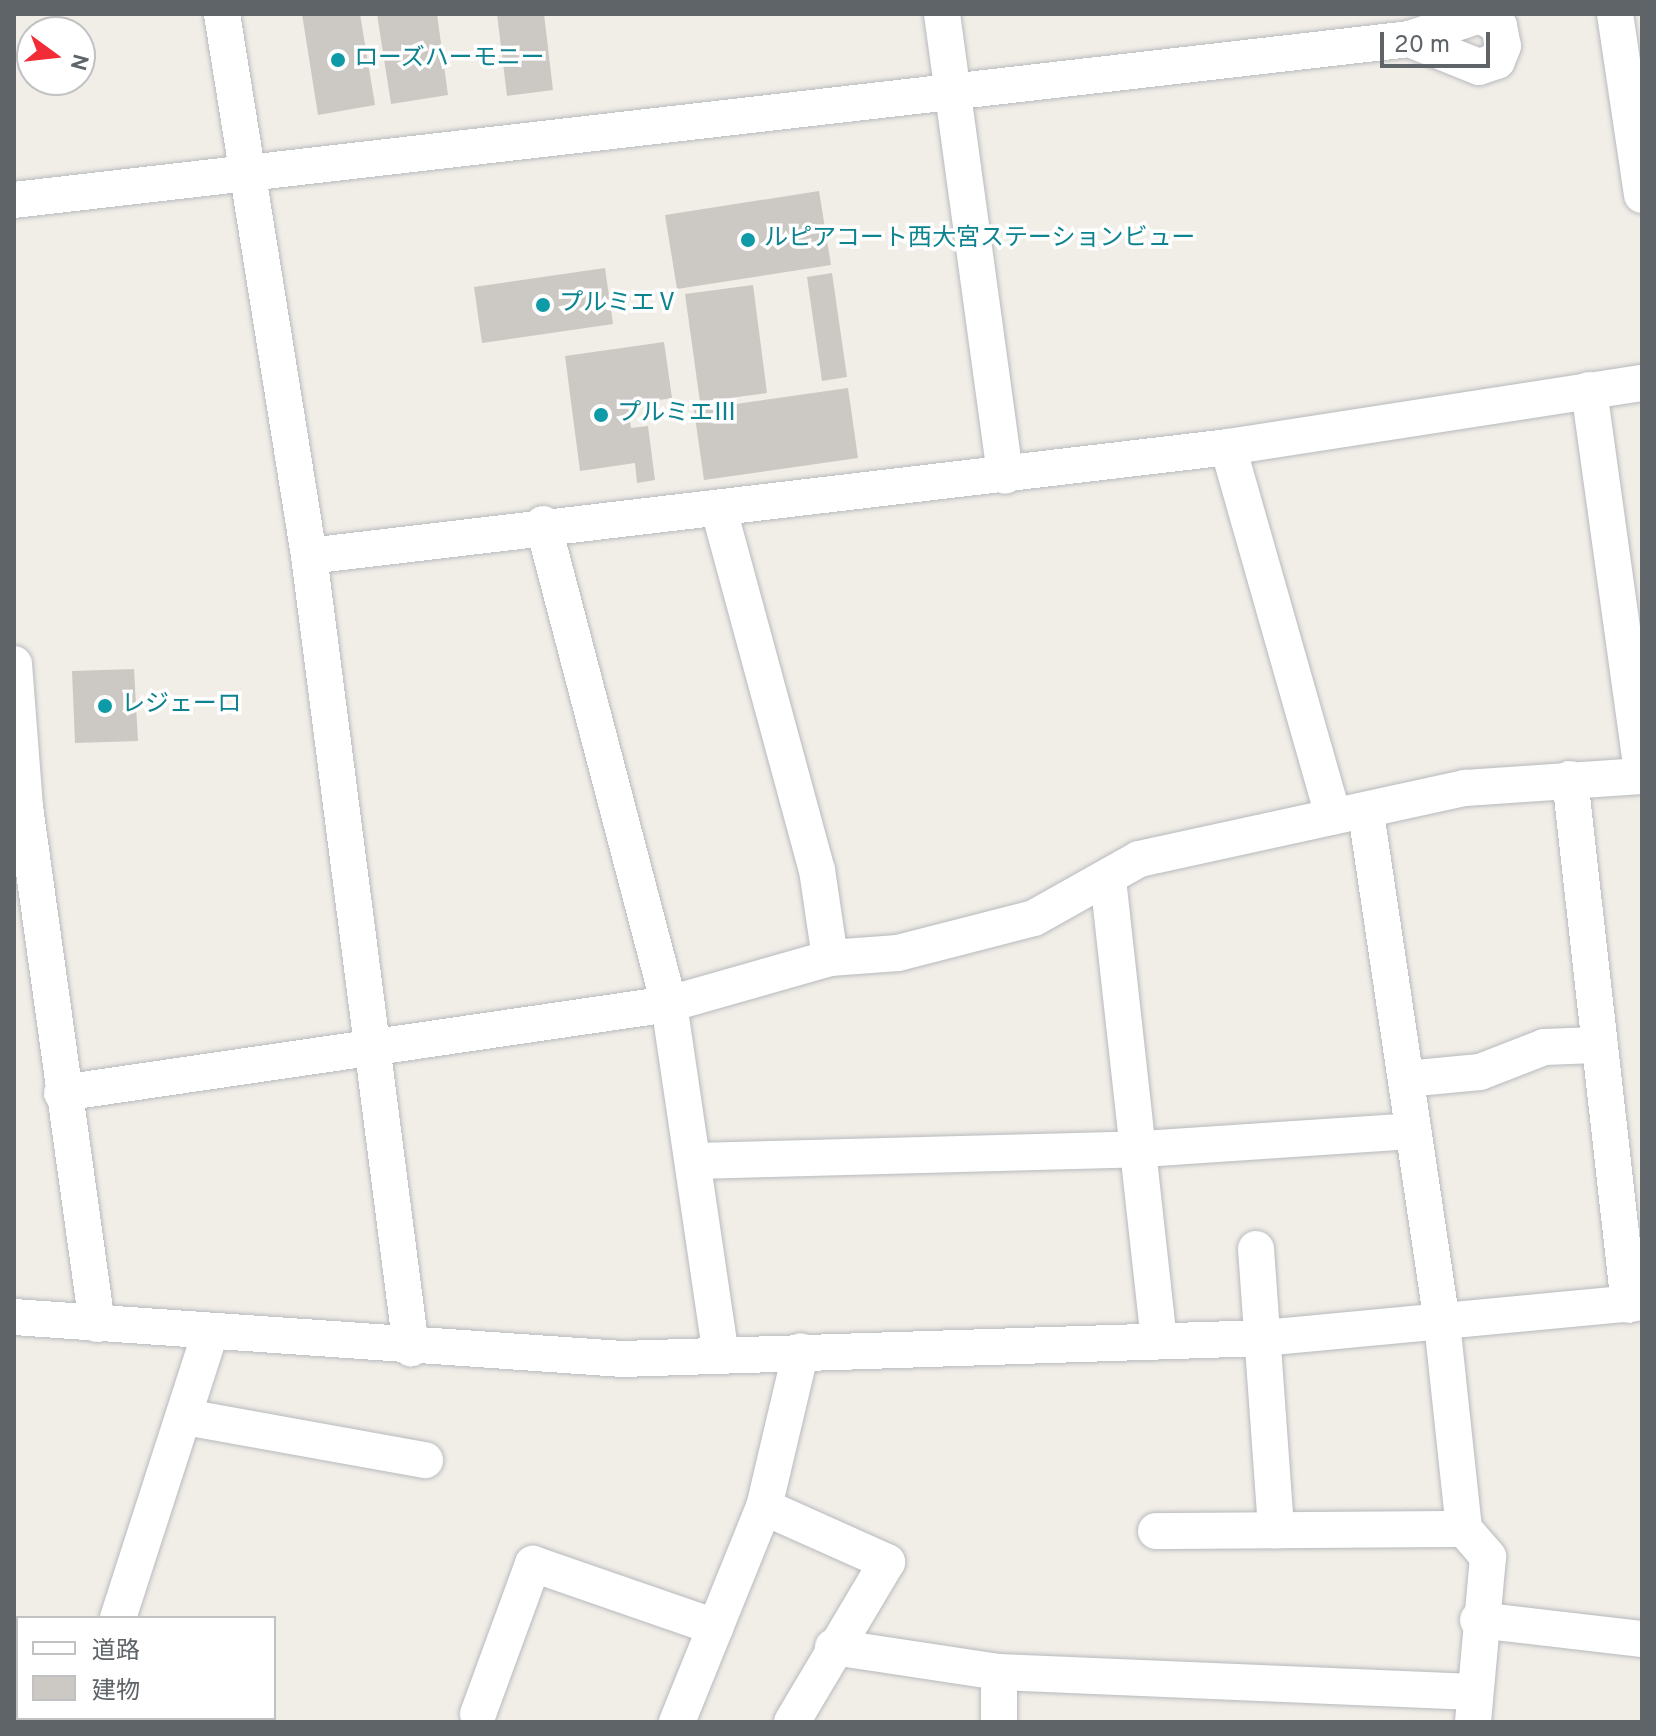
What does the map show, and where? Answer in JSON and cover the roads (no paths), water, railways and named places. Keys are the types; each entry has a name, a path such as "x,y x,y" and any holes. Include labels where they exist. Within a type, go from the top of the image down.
{"street":[{"path":"222,14 309,556 411,1348"},
{"path":"942,14 1005,476"},
{"path":"14,200 954,89 1409,39 1480,14 1502,33 1502,54 1488,67 1409,39"},
{"path":"1615,14 1642,195"},
{"path":"309,556 543,524 719,510 1005,476 1228,447 1642,383"},
{"path":"62,1093 372,1051 669,1004 830,958 898,953 1034,918 1139,859 1465,788 1642,775 1589,390"},
{"path":"833,1647 999,1672 1473,1707 1478,1620 1488,1557 1464,1529 1442,1323 1406,1079 1350,814 1228,447"},
{"path":"719,510 817,870 830,958"},
{"path":"543,524 669,1004 721,1355"},
{"path":"14,664 20,807 97,1324"},
{"path":"14,1317 411,1348 622,1359 1264,1338 1636,1303 1596,1045 1570,779"},
{"path":"1108,879 1142,1149 1159,1341"},
{"path":"1406,1079 1480,1072 1544,1047 1596,1045"},
{"path":"694,1161 1142,1149 1412,1131"},
{"path":"1256,1249 1276,1530"},
{"path":"119,1616 210,1334"},
{"path":"677,1722 764,1507 801,1351"},
{"path":"185,1417 425,1460"},
{"path":"764,1507 887,1562 833,1647 792,1722"},
{"path":"1156,1531 1464,1529"},
{"path":"478,1714 533,1564 715,1627"},
{"path":"1478,1620 1642,1639"},
{"path":"999,1672 999,1722"}],"place":[{"name":"ローズハーモニー","path":"338,60"},
{"name":"ルピアコート西大宮ステーションビュー","path":"748,240"},
{"name":"プルミエⅤ","path":"543,305"},
{"name":"プルミエⅢ","path":"601,415"},
{"name":"レジェーロ","path":"105,706"}]}
